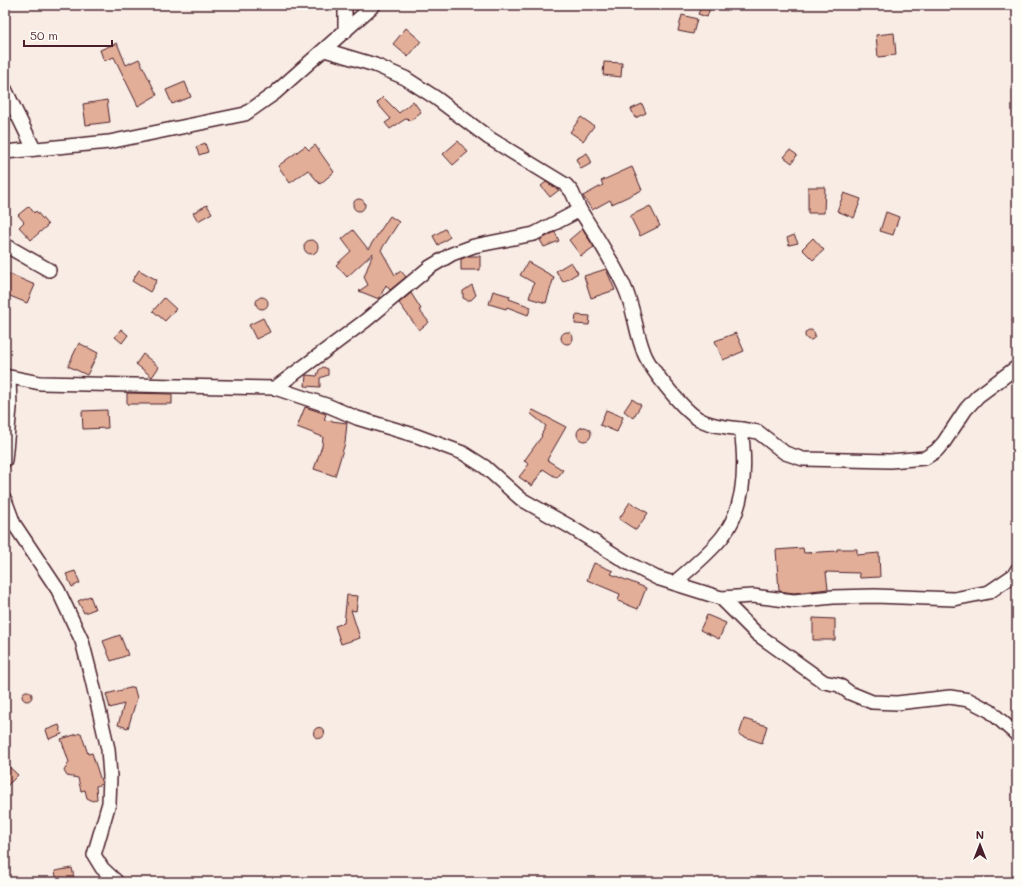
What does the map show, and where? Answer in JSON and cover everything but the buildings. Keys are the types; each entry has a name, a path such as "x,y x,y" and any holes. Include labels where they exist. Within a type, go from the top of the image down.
{"street":[{"path":"345,5 345,32"},
{"path":"5,152 109,142 245,114 275,93 374,5"},
{"path":"325,50 375,65 405,78 430,94 489,138 566,185 572,192 580,210 624,286 632,307 643,352 656,372 686,408 698,418 715,425 758,432 785,453 803,459 890,461 925,458 940,446 966,409 978,396 1017,367"},
{"path":"5,89 34,149"},
{"path":"275,388 365,321 430,267 452,254 474,246 534,234 580,210"},
{"path":"5,245 49,270"},
{"path":"5,460 10,408 7,377 40,383 275,388 330,406 357,418 417,436 463,453 484,467 521,499 569,526 628,563 657,578 721,598 753,596 794,601 833,597 875,596 954,599 989,592 1016,573"},
{"path":"674,583 724,536 733,519 741,494 744,476 741,429"},
{"path":"5,500 9,522 58,590 82,641 108,749 110,776 109,803 94,855 102,868 117,882"},
{"path":"721,598 758,634 824,682 839,685 850,693 872,702 897,703 950,697 969,700 990,711 1017,735"}]}
